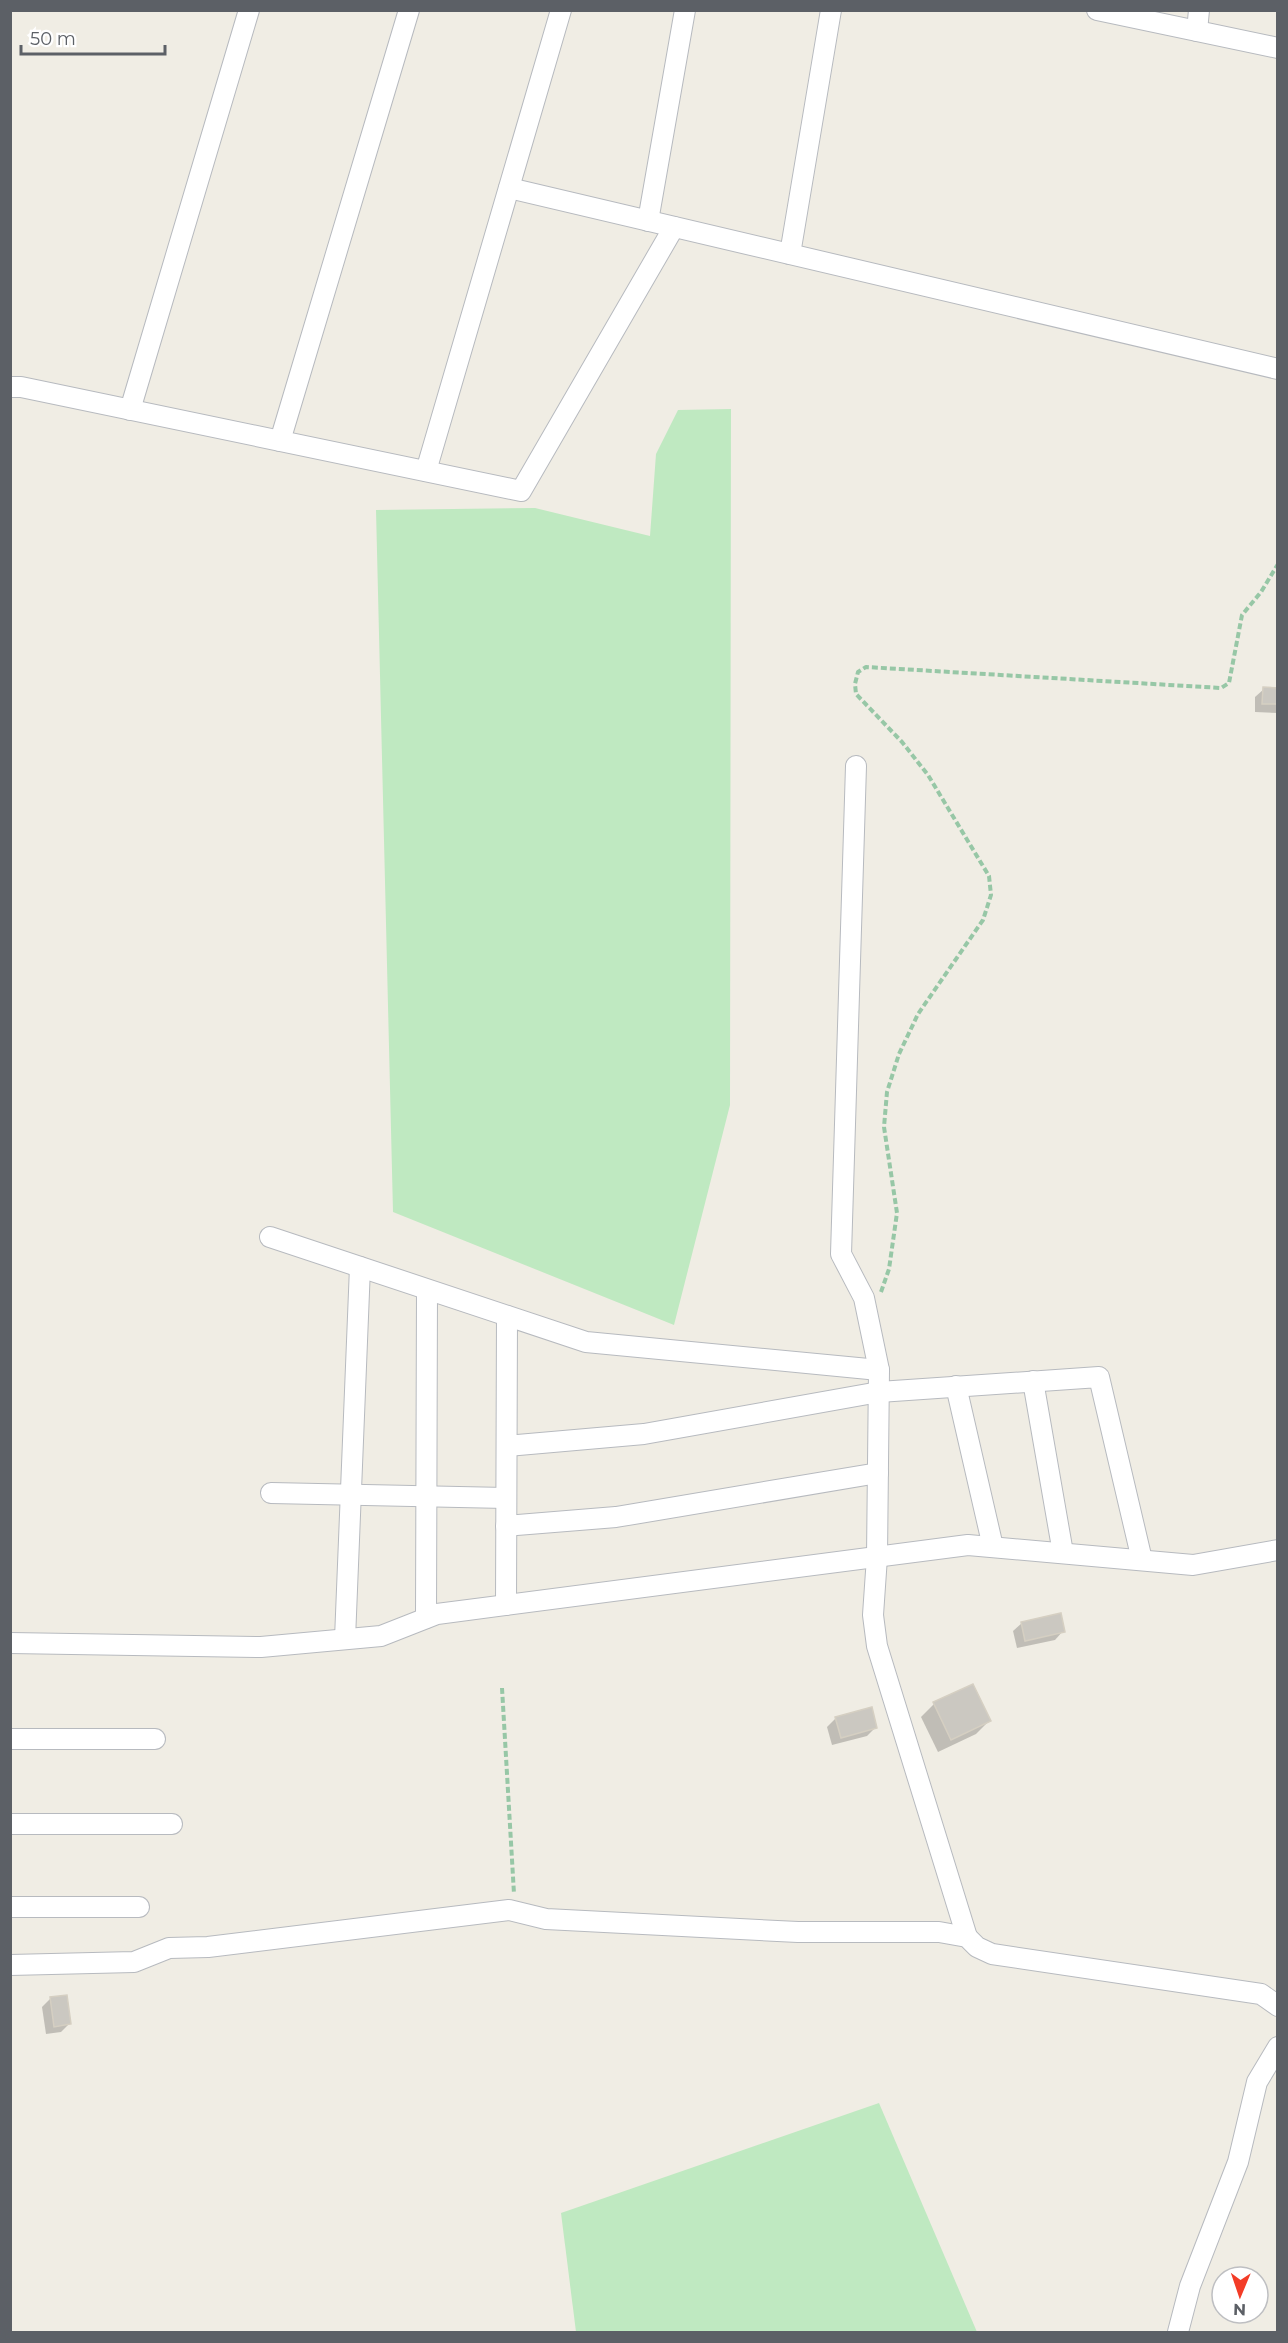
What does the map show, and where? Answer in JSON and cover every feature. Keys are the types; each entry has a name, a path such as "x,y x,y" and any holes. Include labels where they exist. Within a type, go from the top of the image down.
{"street":[{"path":"130,410 249,10"},
{"path":"280,441 409,10"},
{"path":"426,471 561,10"},
{"path":"648,221 685,10"},
{"path":"790,254 831,10"},
{"path":"1097,10 1125,13 1278,48"},
{"path":"1197,31 1199,10"},
{"path":"509,188 1278,369"},
{"path":"10,387 21,387 521,491 674,227"},
{"path":"855,766 841,1254 864,1298 879,1370 877,1557 873,1615 877,1646 968,1937 977,1947 992,1954 1261,1994 1278,2006"},
{"path":"270,1238 586,1342 879,1370"},
{"path":"345,1639 360,1267"},
{"path":"426,1618 427,1290"},
{"path":"507,1316 507,1605"},
{"path":"507,1446 644,1434 879,1392 1099,1377 1142,1560"},
{"path":"1033,1381 1063,1553"},
{"path":"956,1386 993,1547"},
{"path":"506,1526 616,1517 878,1473"},
{"path":"271,1493 506,1498"},
{"path":"10,1642 261,1647 345,1639 381,1635 437,1614 968,1545 1193,1565 1278,1550"},
{"path":"10,1739 155,1739"},
{"path":"10,1824 172,1824"},
{"path":"10,1907 139,1907"},
{"path":"10,1965 134,1962 169,1948 208,1947 509,1910 546,1919 798,1932 929,1932 968,1937"},
{"path":"1178,2332 1190,2286 1238,2163 1257,2082 1278,2047"}],"path":[{"path":"869,1323 889,1269 897,1213 884,1127 887,1092 899,1054 918,1014 983,920 991,895 989,876 928,775 902,742 856,694 855,684 858,672 866,667 1221,688 1229,683 1242,615 1261,592 1278,564"},
{"path":"502,1688 515,1904 520,1912"}],"green space":[{"path":"731,409 730,1105 674,1325 393,1212 376,510 535,508 650,536 656,454 678,410"},
{"path":"879,2103 977,2332 576,2332 561,2213"}],"building":[{"path":"1263,687 1278,688 1278,704 1262,704"},
{"path":"1061,1613 1065,1632 1025,1641 1021,1622"},
{"path":"973,1684 991,1721 951,1740 933,1702"},
{"path":"872,1707 877,1728 841,1738 835,1717"},
{"path":"67,1995 71,2024 54,2027 50,1997"}]}
